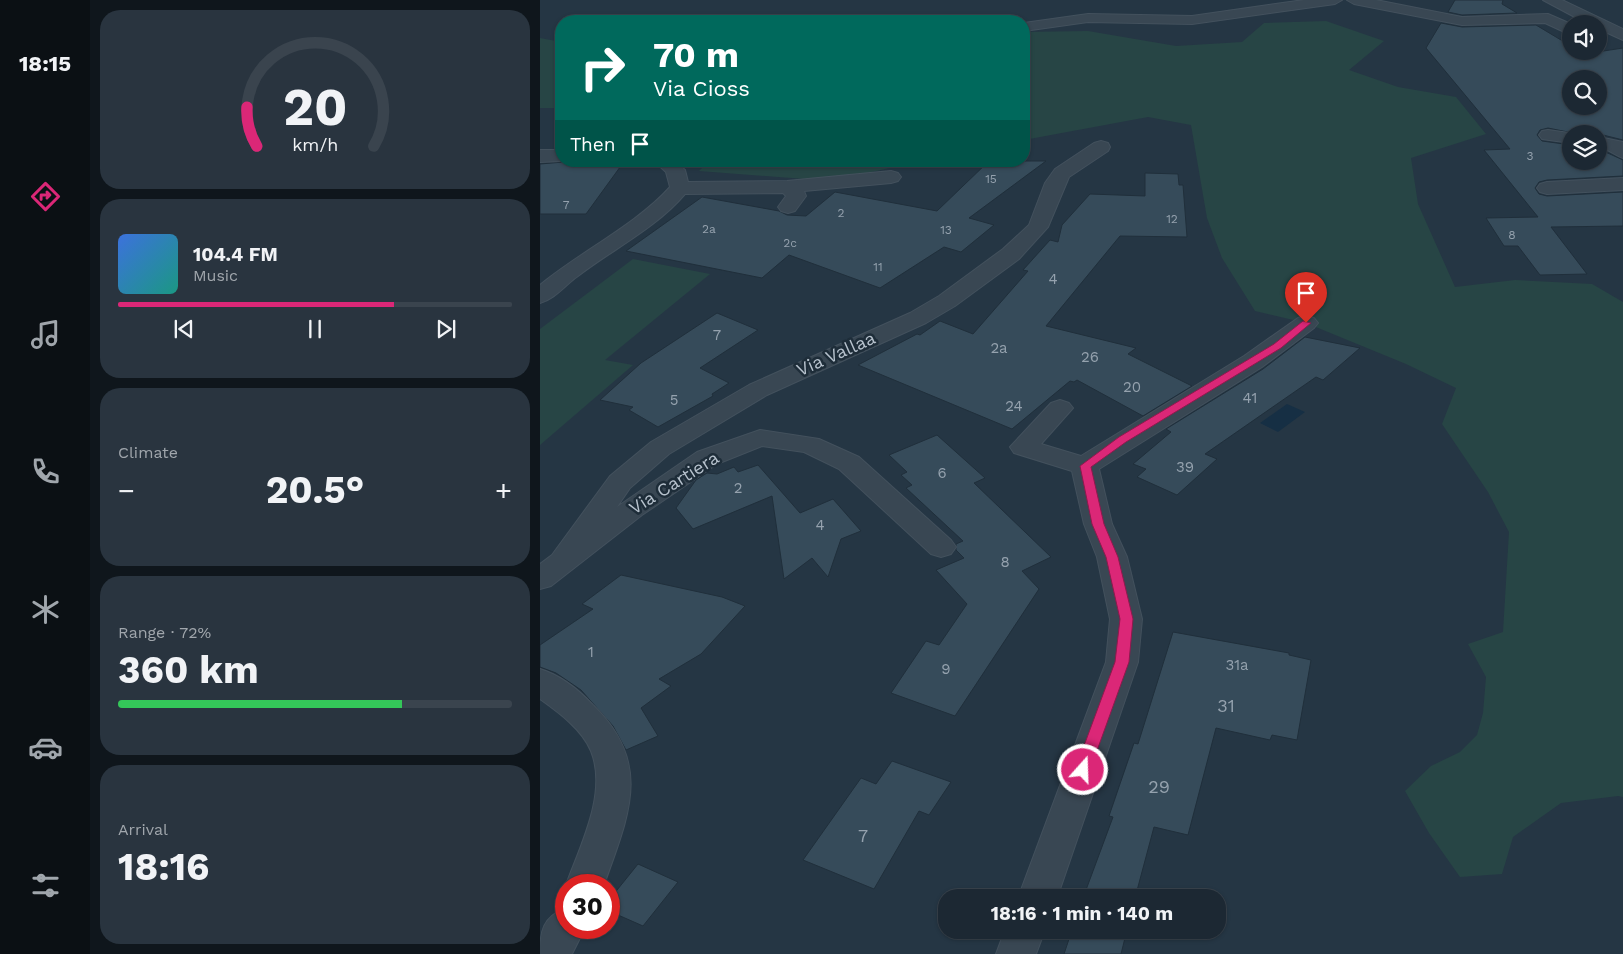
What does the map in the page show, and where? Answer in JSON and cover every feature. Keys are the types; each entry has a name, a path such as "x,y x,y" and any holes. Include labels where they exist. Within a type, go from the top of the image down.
{"street":[{"path":"1030,26 1088,18 1192,20 1336,0"},
{"path":"1354,0 1462,21 1542,17 1554,20 1562,25"},
{"path":"1549,0 1623,35"},
{"path":"1548,135 1562,137"},
{"path":"1607,144 1615,145 1623,152"},
{"name":"Via Vallaa","path":"564,559 620,482 660,448 758,390 940,306 1011,254 1038,227 1055,184 1062,174 1101,147"},
{"path":"540,156 555,156"},
{"path":"540,296 569,272 664,206 680,188 679,177 671,167"},
{"path":"680,188 787,187 890,177"},
{"path":"1547,188 1623,184"},
{"path":"787,187 795,192 796,196 788,207"},
{"path":"540,269 569,272"},
{"path":"1085,466 1122,440 1277,346 1306,323"},
{"path":"1060,408 1023,447 1085,466"},
{"name":"Via Cartiera","path":"540,579 632,509 707,458 760,438 810,445 849,463 940,548"},
{"path":"1040,889 1122,662 1126,619 1112,557 1098,524 1085,466"},
{"path":"540,681 564,697 591,723 607,745 614,763 613,800 589,874"},
{"path":"550,954 559,939"},
{"path":"1016,954 1022,939"}],"green space":[{"path":"1326,21 1384,41 1349,70 1398,87 1456,97 1486,134 1411,158 1418,204 1455,287 1515,280 1592,284 1623,302 1623,797 1561,803 1513,837 1502,874 1460,877 1429,833 1405,791 1431,766 1460,752 1477,735 1483,713 1486,677 1468,644 1503,632 1509,532 1488,492 1442,424 1456,388 1406,364 1306,323 1255,311 1222,258 1207,218 1191,125 1148,117 1030,139 1030,32 1088,31 1176,46 1242,42 1264,23"},
{"path":"540,38 555,41 555,108 540,108"},
{"path":"703,167 894,167 831,181 699,171"},
{"path":"633,259 710,274 605,360 633,365 540,445 540,329"}],"water":[{"path":"1287,404 1305,412 1278,432 1260,423"}],"building":[{"path":"1455,0 1503,0 1502,4 1517,13 1462,15 1448,12"},
{"path":"1441,23 1462,27 1536,25 1562,41 1562,60 1607,60 1607,50 1623,48 1623,140 1607,136 1607,125 1562,125 1562,131 1548,128 1540,130 1537,135 1542,141 1562,144 1562,170 1607,170 1607,153 1623,160 1623,176 1547,180 1539,182 1535,188 1539,194 1547,196 1623,192 1623,226 1551,227 1587,274 1540,275 1518,246 1504,246 1486,218 1538,217 1484,150 1510,149 1426,48"},
{"path":"1030,161 1046,161 969,218 994,225 961,252 944,247 880,288 789,255 762,278 626,251 702,197 779,211 787,215 806,216 835,192 937,211 983,167 1030,167"},
{"path":"555,163 555,167 620,167 586,214 540,214 540,164"},
{"path":"1145,173 1178,174 1179,185 1183,185 1187,237 1120,236 1046,326 1136,348 1128,354 1192,386 1143,416 1077,380 1074,382 1070,381 1012,429 858,365 917,334 920,335 940,321 973,334 1028,271 1023,270 1050,240 1058,242 1062,225 1090,194 1145,196"},
{"path":"717,313 758,330 700,368 729,383 712,394 713,396 658,427 629,410 633,407 600,400 641,363"},
{"path":"1305,337 1360,348 1323,380 1316,377 1205,454 1217,459 1177,495 1137,477 1146,469 1133,464 1171,432 1166,429 1263,369"},
{"path":"937,435 985,478 974,483 1051,557 1022,571 1039,589 955,716 891,693 926,641 939,645 967,604 936,570 964,558 956,550 956,544 963,541 906,488 912,485 901,475 907,472 889,455"},
{"path":"758,465 800,513 833,499 861,531 841,539 828,577 812,558 784,579 772,496 693,529 676,508 696,480 707,473 717,474 734,467 738,472"},
{"path":"621,575 722,597 745,606 701,654 659,679 671,686 641,708 658,736 626,750 613,726 581,690 556,673 540,667 540,645 593,609 582,604"},
{"path":"1173,632 1289,653 1289,655 1311,660 1297,740 1272,735 1270,740 1216,728 1188,835 1154,827 1137,889 1086,889 1113,817 1109,816 1134,743 1138,744"},
{"path":"892,761 951,782 929,815 919,811 874,889 803,860 861,778 876,784"},
{"path":"638,864 678,882 643,926 620,916 620,886"},
{"path":"1069,939 1125,939 1121,954 1064,954"}],"route":[{"path":"1083,770 1122,662 1126,619 1112,557 1098,524 1085,466 1122,440 1277,346 1306,323"}]}
